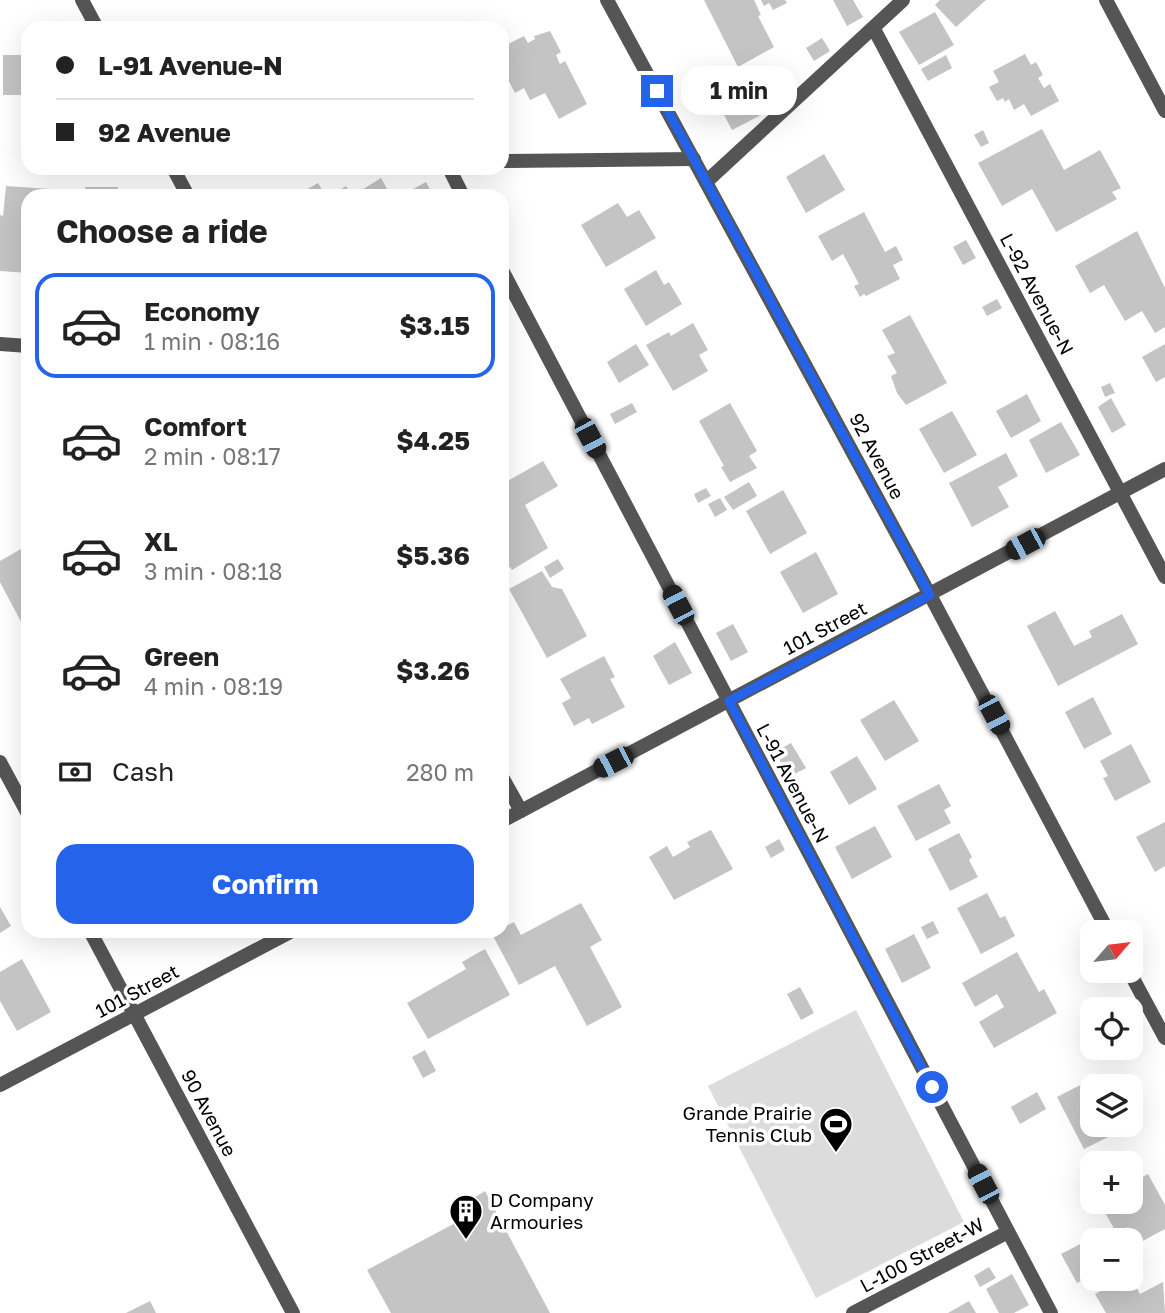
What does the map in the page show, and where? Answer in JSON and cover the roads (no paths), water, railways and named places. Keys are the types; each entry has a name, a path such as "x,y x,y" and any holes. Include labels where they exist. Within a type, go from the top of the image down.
{"street":[{"path":"82,0 93,21"},
{"name":"92 Avenue","path":"607,0 930,595 1102,920"},
{"path":"706,182 903,0"},
{"path":"1106,0 1165,111"},
{"name":"L-92 Avenue-N","path":"874,29 1165,578"},
{"path":"509,161 694,159"},
{"name":"L-91 Avenue-N","path":"509,283 1051,1313"},
{"path":"0,344 21,346"},
{"name":"101 Street","path":"509,817 1165,469"},
{"path":"0,762 21,801"},
{"path":"509,790 521,811"},
{"name":"90 Avenue","path":"94,938 293,1313"},
{"name":"101 Street","path":"0,1085 279,938"},
{"path":"1136,984 1165,1038"},
{"name":"L-100 Street-W","path":"853,1313 1008,1232"}],"place":[{"name":"Grande Prairie Tennis Club","path":"836,1154"},
{"name":"D Company Armouries","path":"466,1241"}]}
